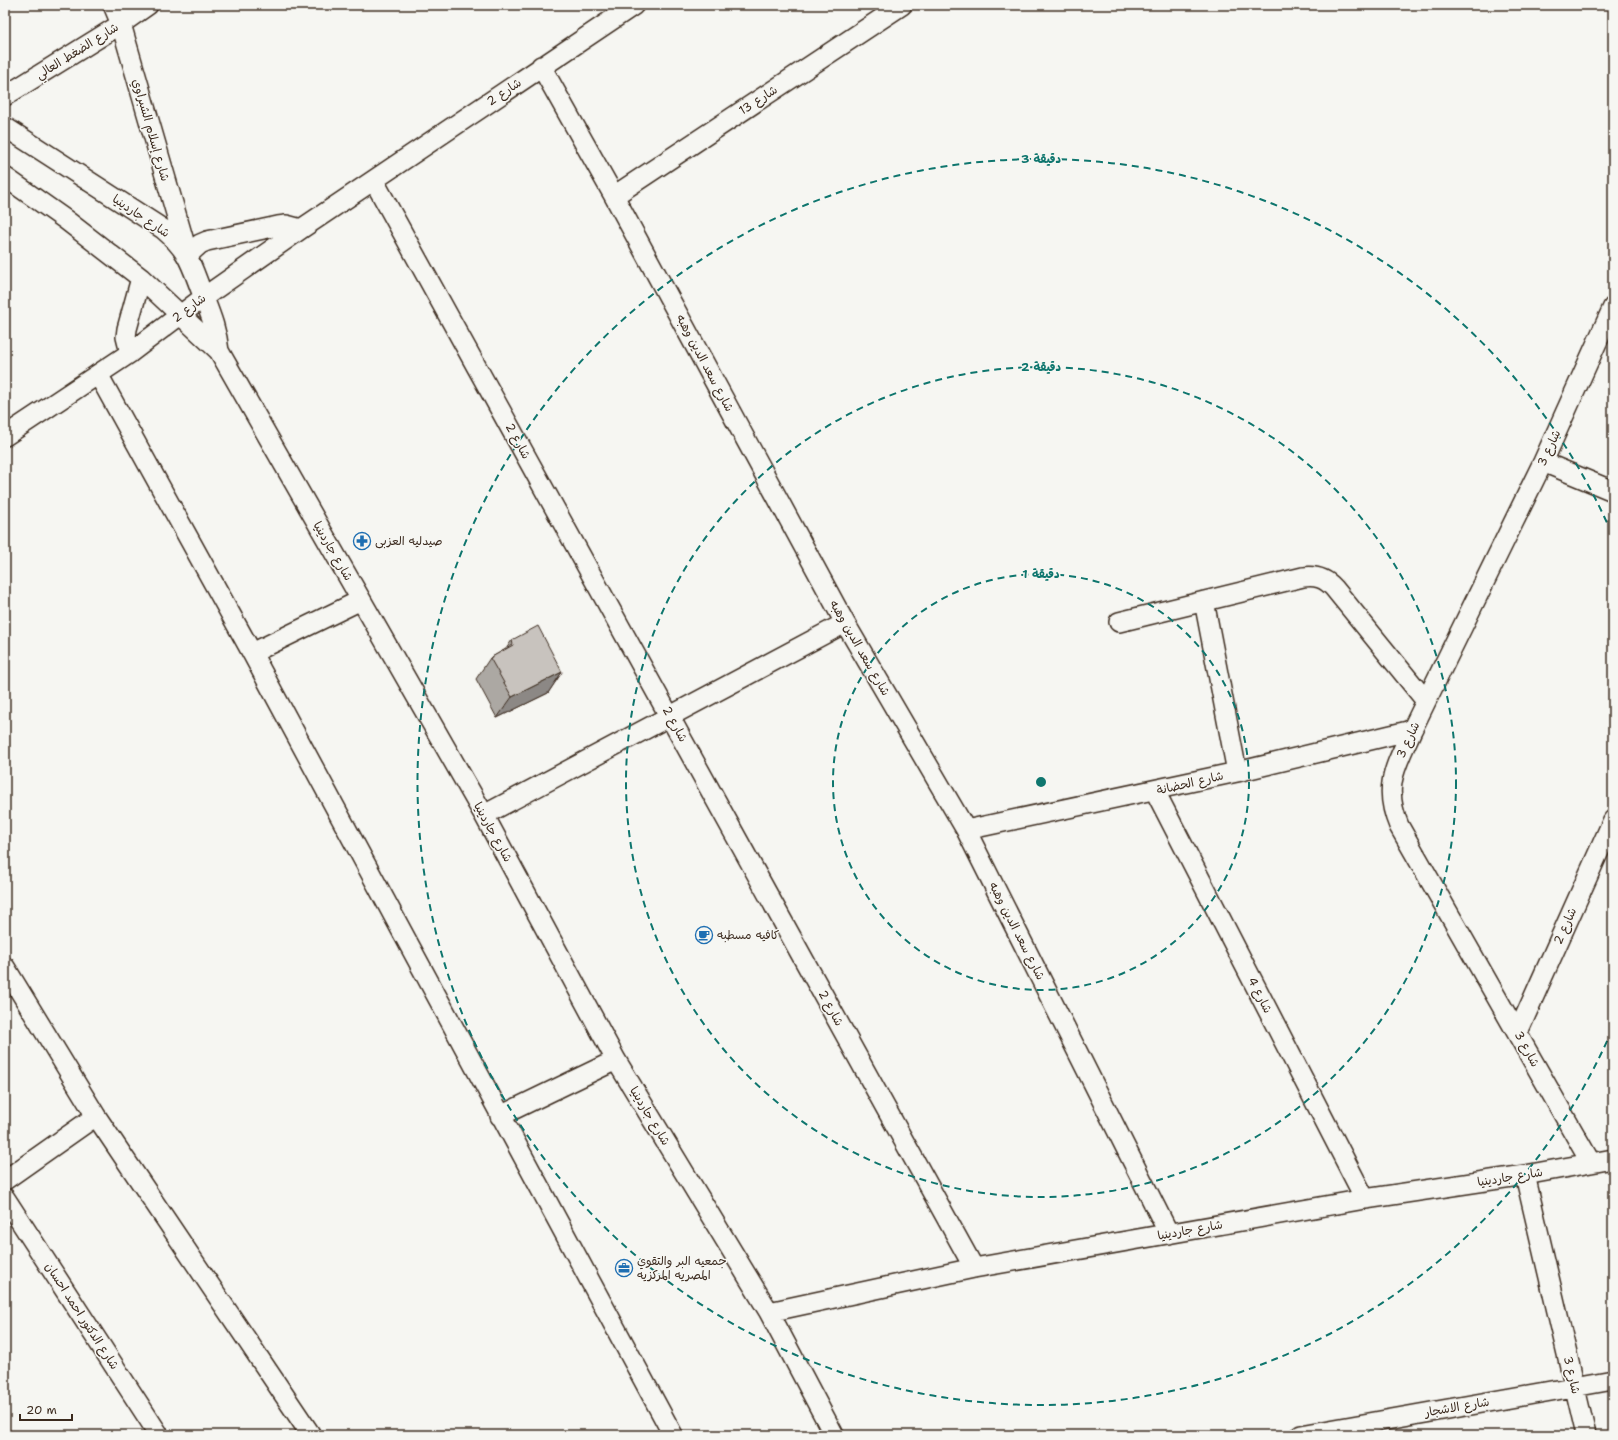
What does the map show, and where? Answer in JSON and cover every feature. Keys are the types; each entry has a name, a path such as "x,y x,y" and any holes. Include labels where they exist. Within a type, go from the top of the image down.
{"street":[{"name":"شارع إسلام الشبراوي","path":"113,5 121,24 188,255"},
{"name":"شارع الضغط العالي","path":"5,96 121,24 148,5"},
{"name":"شارع 2","path":"5,436 130,353 204,297 301,229 374,181 541,66 634,5"},
{"name":"شارع 13","path":"614,196 902,5"},
{"name":"شارع سعد الدين وهبه","path":"541,66 614,196 845,623 966,830 1169,1234"},
{"name":"شارع جاردينيا","path":"5,127 163,229 178,242 188,255 196,273 215,327 219,351"},
{"name":"شارع جاردينيا","path":"5,177 66,220 141,278 219,351 484,815 616,1060 769,1312 834,1435"},
{"name":"شارع 2","path":"374,181 974,1268"},
{"path":"188,255 200,244 214,239 286,225 301,229"},
{"path":"130,353 126,337 127,329 141,278"},
{"name":"شارع 3","path":"1591,1163 1518,1032 1399,826 1393,812 1390,797 1391,782 1412,730 1543,462 1613,307"},
{"path":"98,374 252,653 673,1435"},
{"path":"1543,462 1613,491"},
{"path":"1119,622 1303,577 1320,577 1328,582 1426,701"},
{"path":"252,653 361,600"},
{"path":"1204,601 1237,772"},
{"path":"484,815 671,717 845,623"},
{"name":"شارع الحضانة","path":"966,830 1237,772 1412,730"},
{"name":"شارع 4","path":"1155,790 1365,1199"},
{"name":"شارع 2","path":"1518,1032 1613,820"},
{"path":"5,967 96,1116 311,1435"},
{"path":"500,1116 616,1060"},
{"path":"5,1180 96,1116"},
{"name":"شارع جاردينيا","path":"769,1312 974,1268 1365,1199 1525,1175 1613,1159"},
{"name":"شارع 3","path":"1525,1175 1586,1435"},
{"name":"شارع الدكتور احمد احسان","path":"5,1198 159,1435"},
{"name":"شارع الاشجار","path":"1301,1435 1613,1380"}],"building":[{"path":"538,626 562,672 512,697 490,658 513,645 512,640"}],"place":[{"name":"صيدليه العزبى","path":"362,541"},
{"name":"كافيه مسطبه","path":"704,935"},
{"name":"جمعيه البر والتقوي المصريه المركزيه","path":"624,1268"}]}
